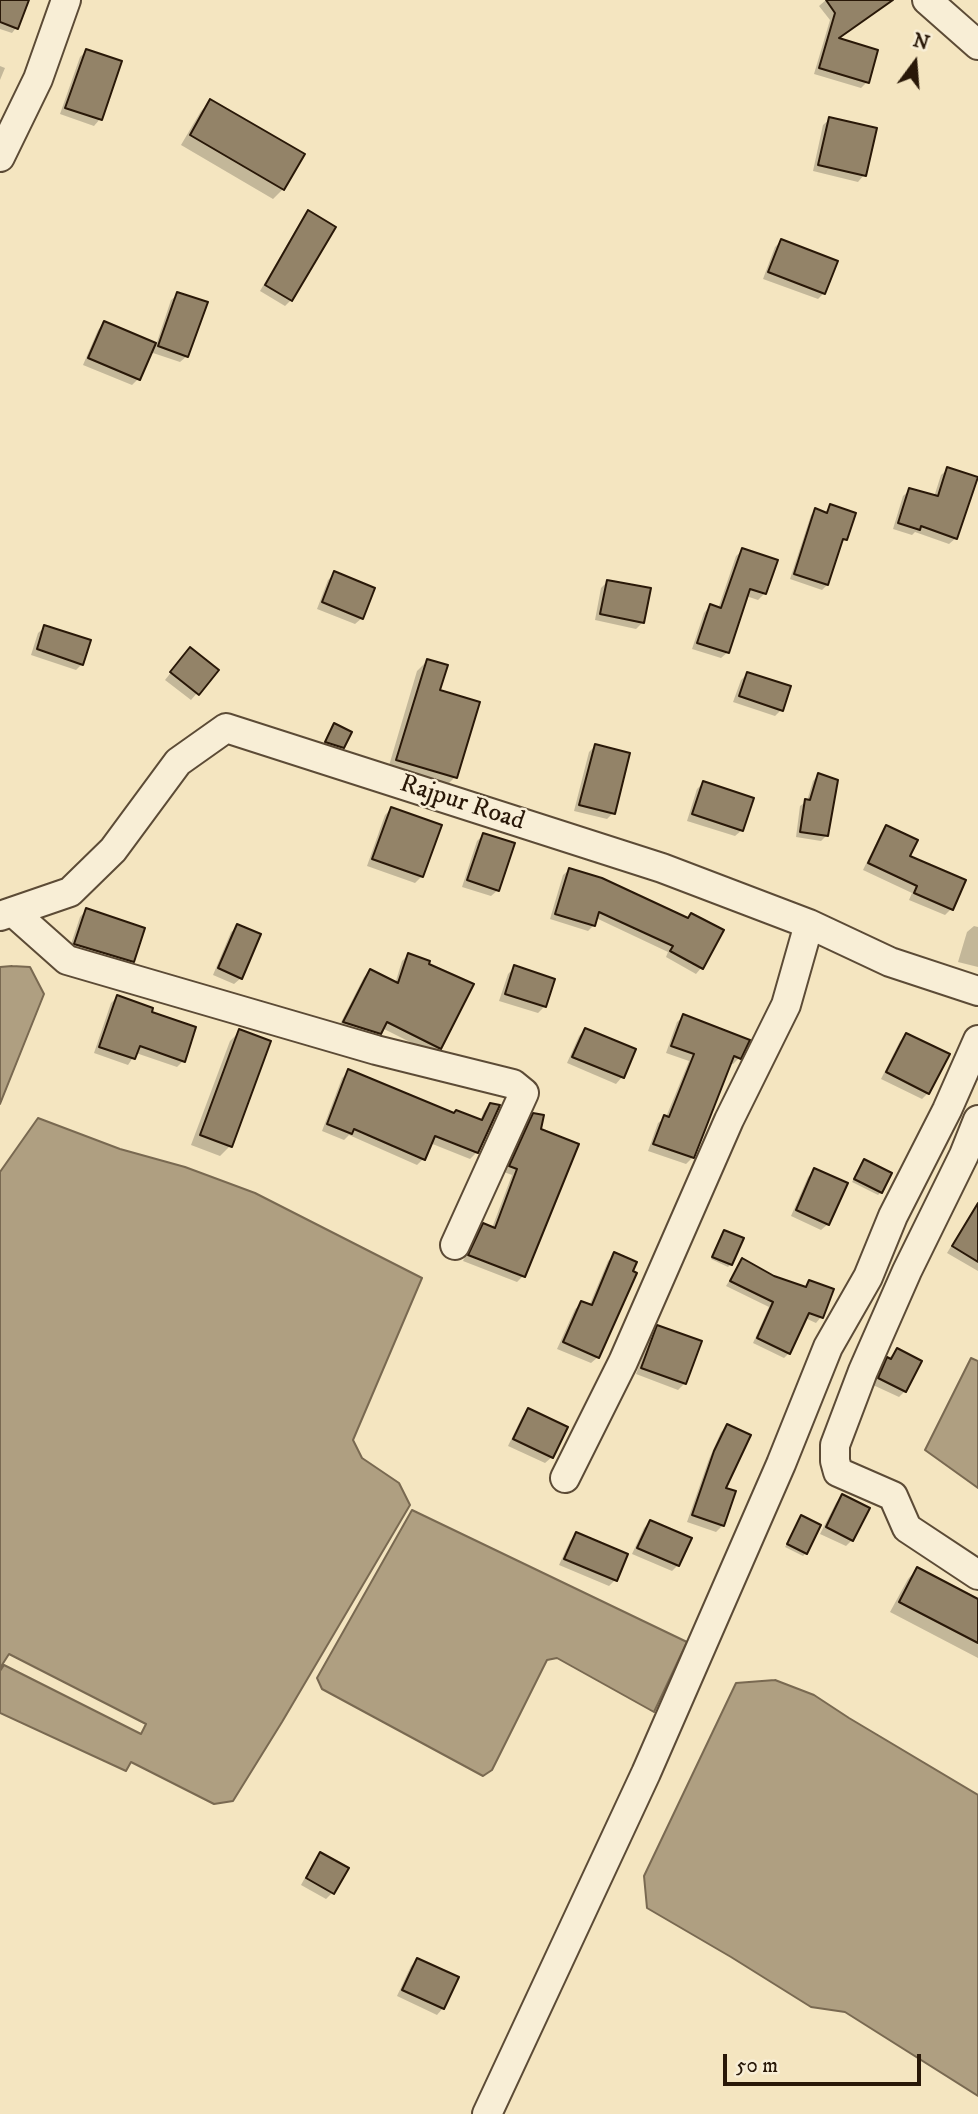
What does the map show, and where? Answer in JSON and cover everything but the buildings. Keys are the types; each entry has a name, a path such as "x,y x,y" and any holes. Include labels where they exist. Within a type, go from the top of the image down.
{"street":[{"path":"0,157 38,79 66,0"},
{"path":"927,0 978,46"},
{"name":"Rajpur Road","path":"6,914 70,892 113,850 178,762 226,729 662,868 809,924 890,962 978,991"},
{"path":"6,914 67,960 376,1049 513,1084 524,1093 456,1245"},
{"path":"565,1478 623,1362 729,1121 786,1005 809,924"},
{"path":"487,2114 646,1773 781,1464 828,1347 868,1277 893,1216 947,1110 978,1040"},
{"path":"978,1120 866,1362 835,1445 838,1472 893,1496 907,1528 978,1575"}],"shaded area":[{"path":"0,967 30,967 44,994 0,1104"},
{"path":"38,1118 120,1149 185,1167 255,1193 422,1278 353,1440 362,1458 399,1483 410,1505 233,1801 214,1804 131,1762 126,1771 0,1713 0,1671 4,1665 141,1734 146,1724 9,1654 0,1668 0,1172"},
{"path":"971,1358 978,1361 978,1488 925,1450"},
{"path":"412,1510 687,1642 654,1712 557,1658 547,1660 492,1770 483,1776 322,1689 317,1678"},
{"path":"775,1680 814,1695 978,1795 978,2096 845,2012 811,2007 647,1908 644,1876 736,1683"}]}
